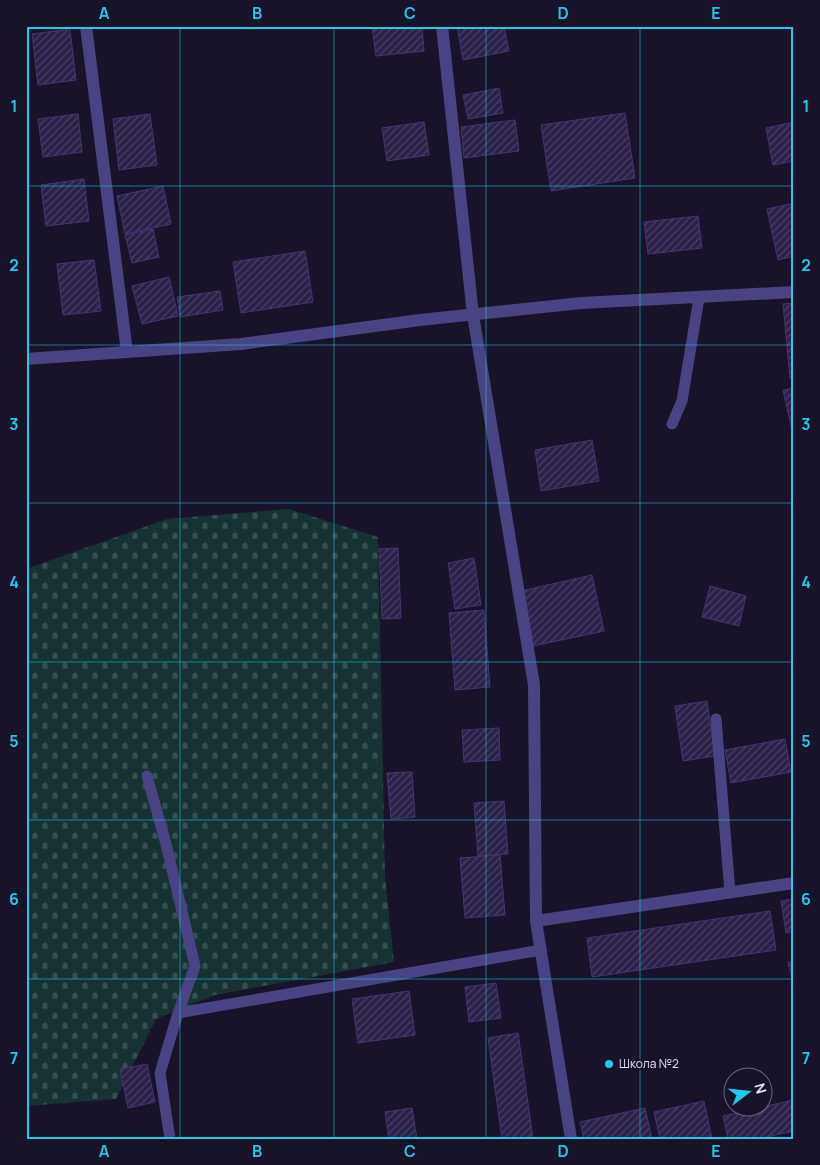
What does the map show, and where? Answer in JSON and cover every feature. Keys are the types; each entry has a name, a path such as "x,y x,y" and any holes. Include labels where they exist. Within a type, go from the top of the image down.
{"street":[{"path":"86,26 127,352"},
{"path":"442,26 473,315 534,685 536,921 571,1139"},
{"path":"26,359 241,344 581,303 794,292"},
{"path":"536,921 794,883"}],"lane":[{"path":"672,424 682,401 699,298"},
{"path":"716,719 730,893"},
{"path":"147,776 166,844 195,966 178,1013 160,1073 170,1139"},
{"path":"178,1013 541,950"}],"green space":[{"path":"289,509 378,537 385,877 394,962 215,995 156,1019 116,1099 26,1106 26,569 167,519"}],"building":[{"path":"372,26 422,26 424,51 376,56"},
{"path":"457,26 504,26 509,51 463,60"},
{"path":"70,29 76,80 38,85 32,34"},
{"path":"499,88 503,113 468,119 463,95"},
{"path":"625,113 635,178 551,191 541,125"},
{"path":"78,114 82,152 43,157 38,119"},
{"path":"150,114 157,165 119,170 113,119"},
{"path":"515,120 519,151 464,158 461,127"},
{"path":"424,122 429,155 387,161 382,128"},
{"path":"794,122 794,161 773,165 766,128"},
{"path":"84,179 89,221 46,226 41,185"},
{"path":"163,186 171,224 125,234 117,196"},
{"path":"794,203 794,256 778,260 767,209"},
{"path":"698,216 702,248 648,254 644,222"},
{"path":"153,229 159,257 132,263 125,235"},
{"path":"305,251 313,302 241,313 233,262"},
{"path":"94,260 101,311 63,315 57,264"},
{"path":"169,277 178,316 142,324 132,286"},
{"path":"220,291 223,310 180,317 177,297"},
{"path":"794,303 794,378 790,378 783,304"},
{"path":"794,388 794,439 783,390"},
{"path":"592,440 599,481 541,491 535,450"},
{"path":"398,548 401,618 382,619 379,549"},
{"path":"474,558 481,605 455,609 448,563"},
{"path":"592,575 604,631 533,646 521,591"},
{"path":"710,586 746,596 739,626 702,617"},
{"path":"484,610 490,687 455,690 449,613"},
{"path":"707,701 715,756 683,761 675,706"},
{"path":"499,728 500,760 464,762 462,730"},
{"path":"785,739 791,772 731,783 725,750"},
{"path":"412,772 415,817 391,819 387,773"},
{"path":"504,801 508,854 478,856 474,803"},
{"path":"500,855 505,915 465,918 460,858"},
{"path":"794,899 794,931 786,933 781,901"},
{"path":"770,911 776,950 592,977 587,938"},
{"path":"794,961 794,987 788,962"},
{"path":"496,983 501,1018 469,1022 465,987"},
{"path":"409,991 415,1035 358,1043 352,999"},
{"path":"518,1033 533,1139 502,1139 488,1038"},
{"path":"147,1064 155,1102 128,1108 120,1069"},
{"path":"793,1100 794,1131 758,1139 728,1139 723,1118 772,1118 772,1105"},
{"path":"704,1101 712,1139 660,1139 654,1112"},
{"path":"412,1108 417,1139 389,1139 385,1112"},
{"path":"645,1108 652,1139 584,1139 580,1122"}],"place":[{"name":"Школа №2","path":"609,1064"}]}
